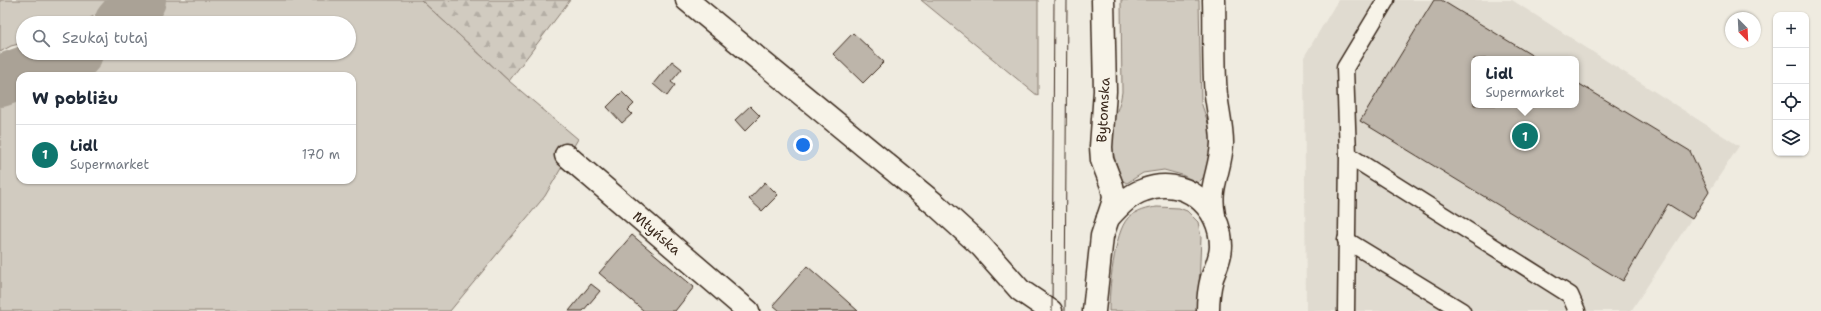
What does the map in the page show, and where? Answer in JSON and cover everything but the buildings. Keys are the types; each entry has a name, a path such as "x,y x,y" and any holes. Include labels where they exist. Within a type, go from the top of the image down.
{"street":[{"path":"687,0 936,204 981,246 1020,290 1051,311"},
{"name":"Bytomska","path":"1094,311 1102,236 1114,196 1112,186 1102,160 1100,147 1105,91 1103,0"},
{"path":"1208,311 1208,295 1220,257 1221,246 1219,230 1211,203 1212,188 1221,159 1222,142 1216,94 1214,0"},
{"name":"Młyńska","path":"566,155 748,311"},
{"path":"1108,218 1119,205 1131,196 1144,189 1160,186 1177,188 1192,193 1203,201 1214,215"}],"lane":[{"path":"1346,311 1348,155 1345,68 1386,0"},
{"path":"1348,155 1570,294 1577,311"},
{"path":"1346,240 1462,311"}],"shaded area":[{"path":"1338,0 1512,0 1739,146 1631,311 1306,311 1304,57"}],"green space":[{"path":"0,0 114,0 107,8 94,16 16,16 16,45 0,52"},
{"path":"157,0 421,0 509,81 578,139 545,196 450,311 0,311 0,103 16,93 16,184 356,184 356,72 60,72 91,60 356,60 356,16 143,16"},
{"path":"421,0 570,0 509,81"},
{"path":"921,0 1038,0 1038,96"},
{"path":"1121,0 1199,0 1201,102 1212,138 1210,161 1203,178 1198,183 1182,175 1164,170 1143,173 1127,183 1123,181 1117,167 1111,137 1113,122 1120,104 1122,92"},
{"path":"1157,207 1179,208 1187,211 1198,222 1201,237 1198,311 1109,311 1113,262 1123,225 1134,213"}],"waterway":[{"path":"126,16 140,0"},
{"path":"25,72 58,60"},
{"path":"0,81 16,75"}],"tram line":[{"path":"1052,311 1054,0"},
{"path":"1065,311 1067,0"}],"place":[{"name":"Lidl","path":"1525,136"}]}
